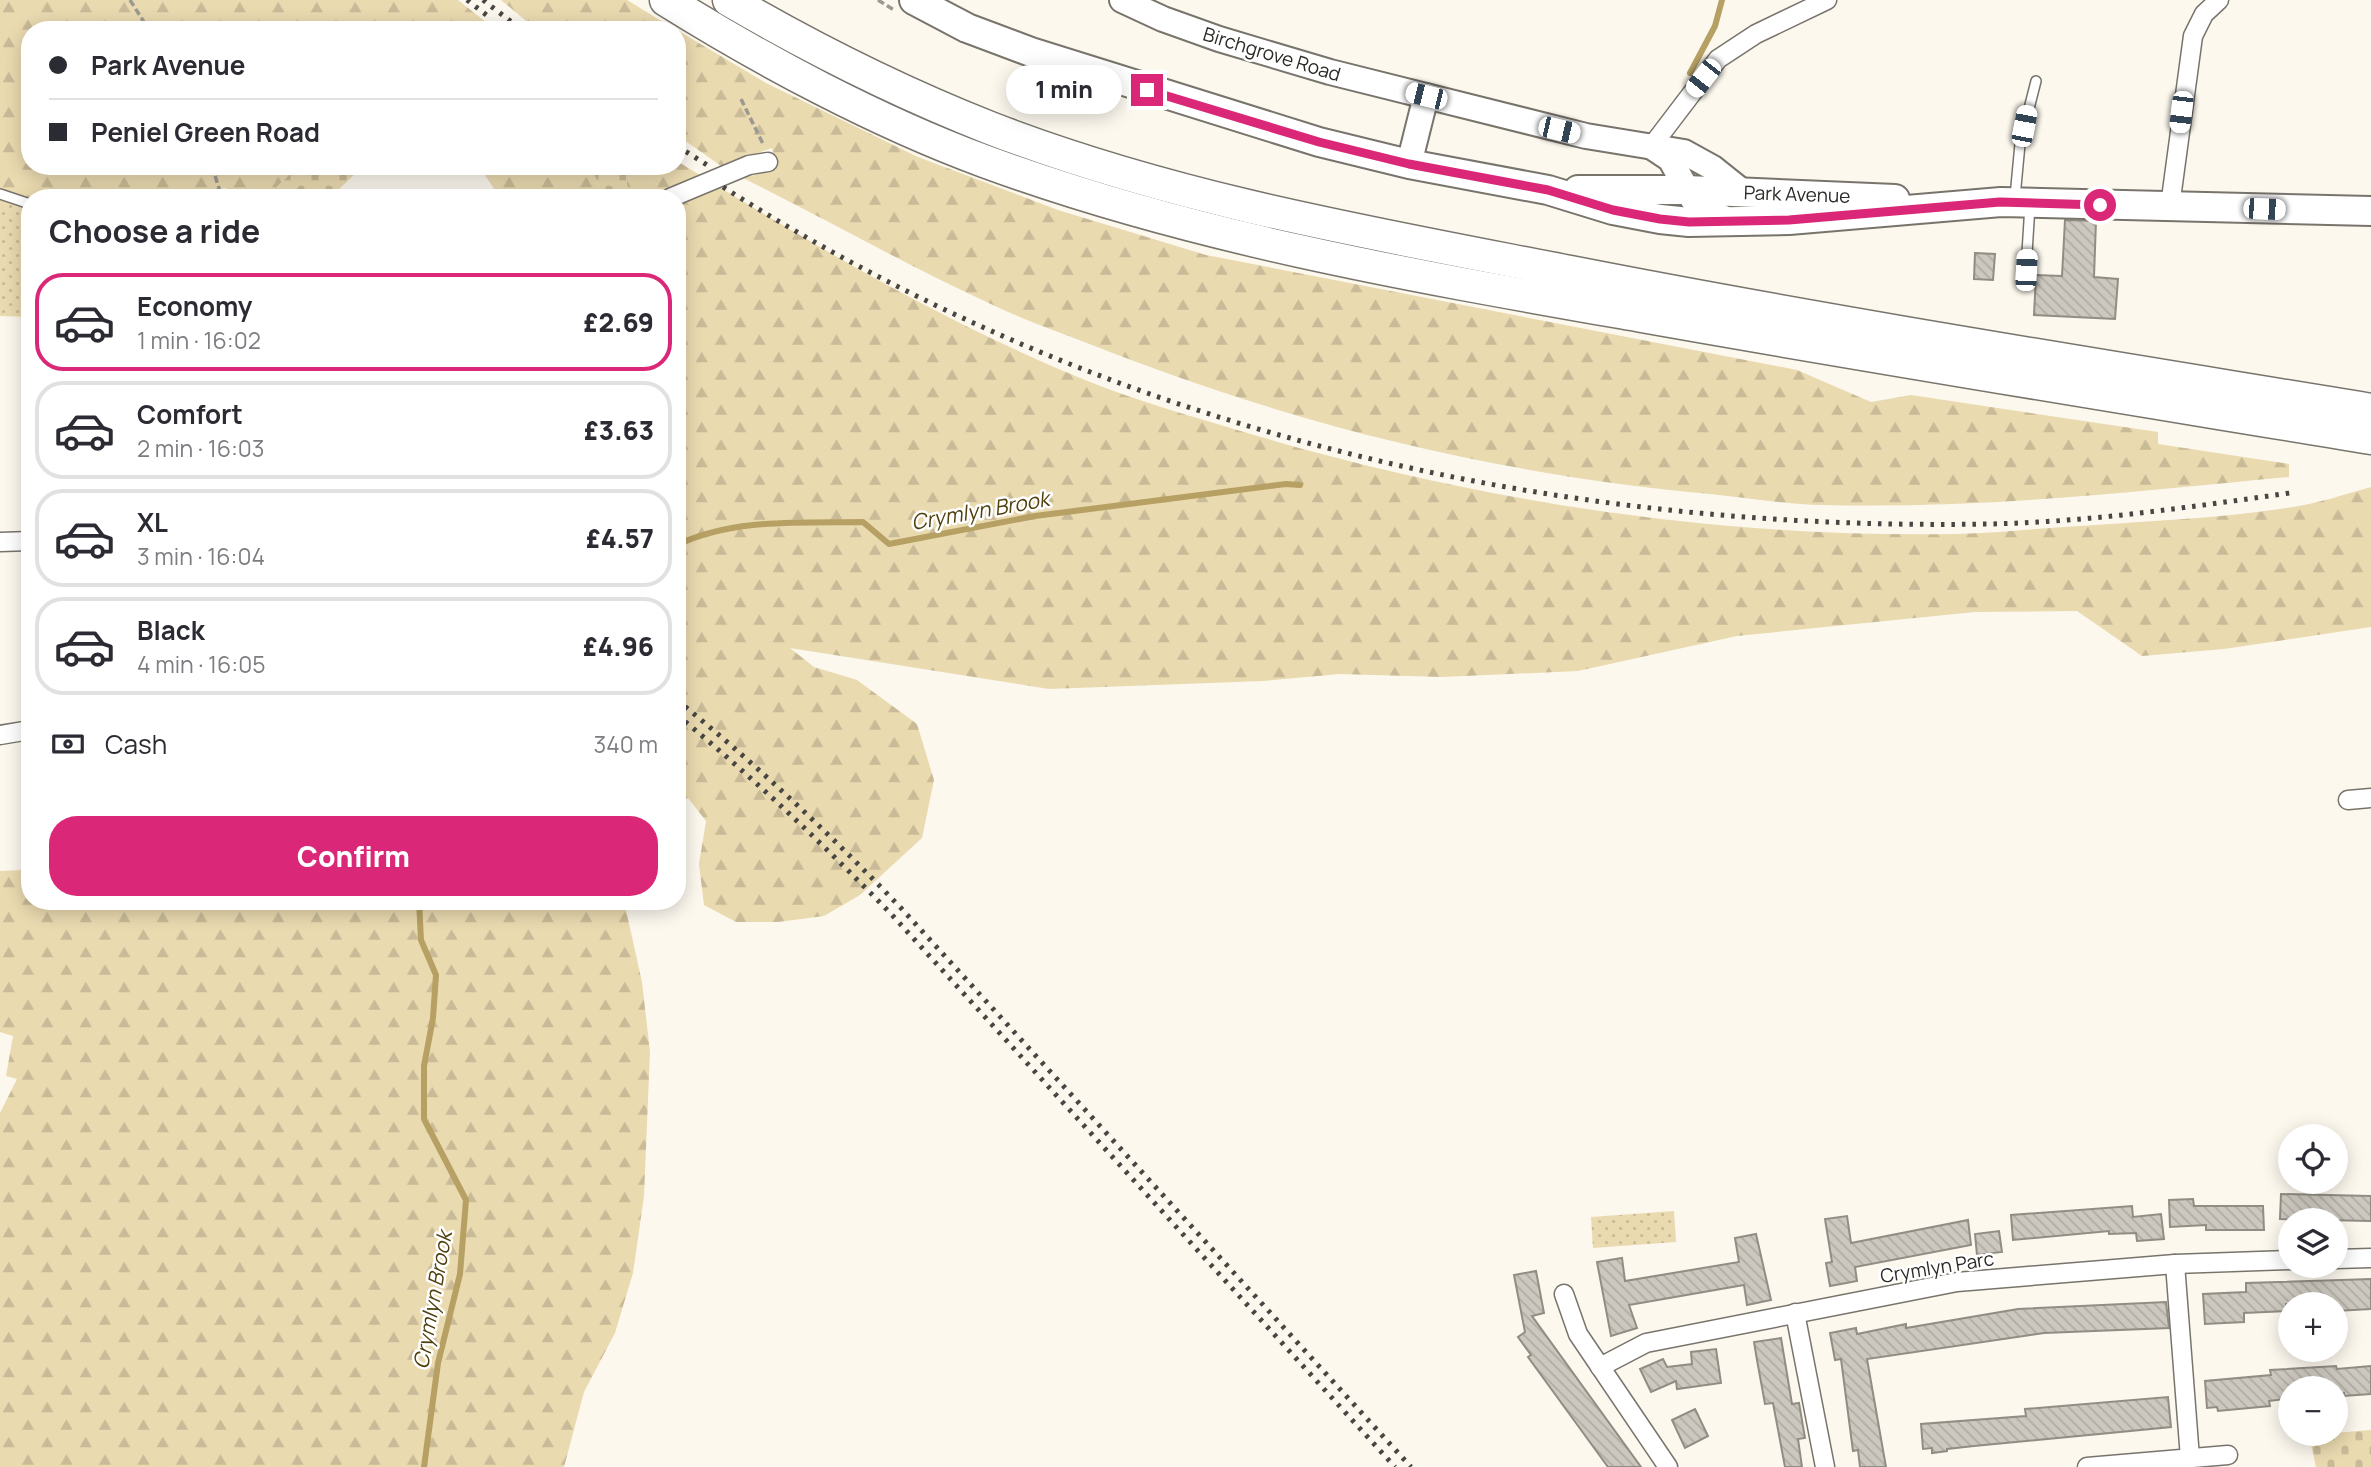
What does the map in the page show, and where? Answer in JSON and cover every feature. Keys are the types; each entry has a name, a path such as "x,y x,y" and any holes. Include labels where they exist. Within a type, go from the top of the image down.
{"highway":[{"path":"666,0 776,63 979,159 1080,194 1192,226 1477,287 1762,338 2371,438"},
{"path":"729,0 888,85 993,129 1091,163 1201,194 1321,222 1768,310 2371,410"}],"main road":[{"path":"914,0 967,28 1098,75 1319,142 1409,164 1548,190"},
{"name":"Birchgrove Road","path":"1122,0 1163,19 1219,39 1426,96 1586,136 1684,152 1701,160 1743,192"},
{"path":"1409,164 1426,96"},
{"path":"1651,147 1670,159 1681,174 1686,190 1707,211 1729,221"},
{"name":"Park Avenue","path":"1548,190 1686,190 1845,195 1950,204 2022,203 2371,211"},
{"name":"Park Avenue","path":"1548,190 1613,210 1660,219 1729,221 1860,215 1950,204"}],"street":[{"path":"1651,147 1718,59 1756,34 1827,0"},
{"path":"2170,206 2193,36 2204,14 2219,0"},
{"path":"686,191 748,165 768,162"},
{"path":"0,542 21,541"},
{"path":"0,735 21,732"},
{"path":"2348,800 2371,798"},
{"path":"2348,1259 2371,1258"},
{"name":"Crymlyn Parc","path":"1600,1367 1646,1343 1957,1282 2175,1264 2278,1260"},
{"path":"2175,1264 2190,1458"},
{"path":"1564,1294 1578,1334 1668,1467"},
{"path":"1795,1313 1825,1467"},
{"path":"2087,1467 2228,1455"}],"lane":[{"path":"2026,270 2020,144 2036,81"},
{"path":"0,194 21,201"}],"path":[{"path":"130,0 143,21"},
{"path":"741,99 768,162"}],"green space":[{"path":"0,0 458,0 485,21 21,21 21,175 289,175 275,189 21,189 21,206 0,199"},
{"path":"501,0 627,0 661,21 526,21"},
{"path":"686,35 766,83 918,157 1058,210 1206,255 1797,370 1871,402 1911,395 2158,432 2158,444 2289,464 2289,477 2114,494 1881,506 1766,501 1550,474 1473,459 1396,442 1244,399 1168,374 1007,311 743,178 776,169 772,148 721,166 686,141"},
{"path":"686,166 876,279 979,332 1085,380 1169,409 1340,459 1514,497 1689,522 1778,530 1956,534 2241,514 2303,505 2371,487 2371,627 2224,649 2142,656 2077,611 1975,612 1737,636 1578,671 1442,677 1340,674 1263,681 1049,689 790,648 814,667 857,680 917,724 934,780 922,838 860,895 824,916 778,922 736,922 704,905 699,864 706,821 686,799 686,189 627,189 626,175 686,175"},
{"path":"289,175 354,175 339,189 275,189"},
{"path":"485,175 595,175 600,189 494,189"},
{"path":"595,175 626,175 627,189 600,189"},
{"path":"0,199 21,206 21,317 0,316"},
{"path":"21,870 21,910 626,910 642,982 650,1052 644,1196 633,1273 615,1333 584,1392 564,1467 0,1467 0,1113 17,1079 6,1076 13,1036 0,1032 0,871"},
{"path":"1674,1211 1676,1242 1593,1248 1591,1217"},
{"path":"2371,1430 2371,1467 2316,1467 2311,1446 2348,1446 2348,1432"}],"building":[{"path":"2065,220 2096,221 2094,277 2118,279 2115,319 2034,315 2036,275 2062,276"},
{"path":"1975,253 1995,254 1993,280 1974,279"},
{"path":"2281,1194 2371,1196 2371,1221 2348,1220 2348,1208 2280,1208"},
{"path":"2193,1199 2194,1206 2263,1206 2264,1230 2206,1230 2206,1225 2170,1227 2169,1200"},
{"path":"2132,1206 2133,1217 2161,1214 2164,1239 2137,1241 2136,1233 2109,1234 2109,1231 2013,1240 2011,1215"},
{"path":"1847,1216 1851,1243 1968,1220 1971,1245 1855,1267 1857,1281 1830,1286 1826,1263 1832,1262 1825,1219"},
{"path":"1999,1231 2002,1252 1977,1255 1975,1234"},
{"path":"1756,1234 1771,1300 1747,1305 1744,1285 1629,1305 1637,1328 1611,1336 1597,1262 1622,1258 1625,1281 1739,1262 1735,1238"},
{"path":"1536,1271 1544,1313 1532,1316 1641,1467 1608,1467 1528,1357 1531,1355 1518,1337 1525,1332 1514,1275"},
{"path":"2371,1279 2371,1309 2348,1310 2348,1292 2278,1292 2278,1311 2244,1313 2244,1322 2205,1324 2203,1294 2246,1292 2246,1283"},
{"path":"2166,1302 2169,1328 2044,1333 1867,1359 1886,1467 1860,1467 1858,1450 1853,1451 1841,1359 1835,1360 1830,1333 1856,1328 1857,1334 1906,1324 1906,1328 2018,1309"},
{"path":"1781,1338 1792,1404 1799,1403 1805,1438 1798,1439 1802,1467 1785,1467 1773,1403 1765,1404 1754,1342"},
{"path":"1716,1349 1721,1383 1677,1389 1676,1381 1651,1392 1640,1369 1663,1359 1667,1367 1692,1364 1691,1352"},
{"path":"2371,1366 2371,1394 2348,1396 2348,1376 2278,1376 2278,1400 2269,1401 2270,1406 2218,1411 2217,1407 2207,1408 2205,1381 2271,1375 2270,1370"},
{"path":"2168,1397 2171,1427 1974,1446 1932,1453 1932,1448 1923,1449 1921,1424 2026,1416 2025,1409"},
{"path":"1695,1409 1708,1436 1685,1448 1672,1420"}],"waterway":[{"path":"1690,73 1715,26 1722,0"},
{"name":"Crymlyn Brook","path":"686,541 721,530 745,526 863,522 889,544 1035,516 1286,484 1300,485"},
{"name":"Crymlyn Brook","path":"419,910 421,940 436,975 433,1018 424,1066 424,1119 466,1200 460,1274 438,1363 424,1467"}],"railway":[{"path":"467,0 489,17"},
{"path":"483,0 510,21"},
{"path":"686,152 712,168"},
{"path":"723,187 868,271 1018,342 1172,402 1330,449 1492,484 1656,509 1822,522 1989,524 2102,517 2290,493"},
{"path":"686,708 792,801 901,908 1411,1467"},
{"path":"686,723 788,812 893,916 1395,1467"}],"route":[{"path":"1147,90 1319,142 1409,164 1548,190 1613,210 1660,219 1689,222 1789,220 1950,204 2000,202 2100,205"}]}
